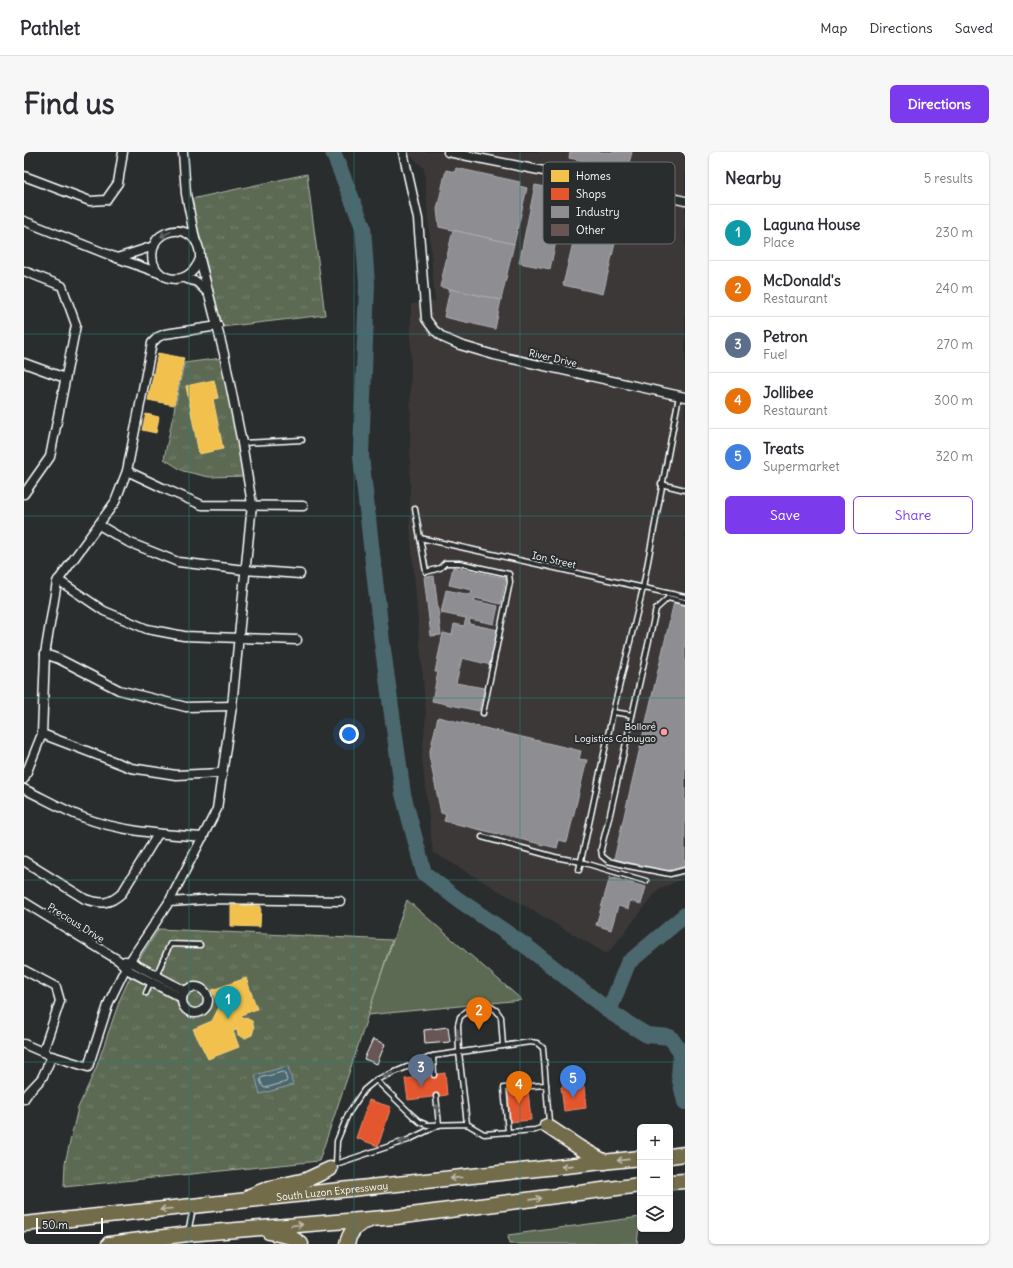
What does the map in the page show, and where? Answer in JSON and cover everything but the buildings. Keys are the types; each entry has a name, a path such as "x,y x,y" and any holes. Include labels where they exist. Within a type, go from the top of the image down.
{"highway":[{"path":"547,1126 580,1148 605,1162"},
{"path":"673,1156 685,1154"},
{"name":"South Luzon Expressway","path":"24,1224 637,1158"},
{"path":"233,1202 270,1188 306,1180 333,1166"},
{"path":"673,1182 685,1181"},
{"path":"347,1244 353,1229 363,1222 637,1185"},
{"path":"109,1244 230,1230 396,1217"},
{"path":"230,1230 272,1232 290,1237 301,1244"}],"street":[{"path":"24,176 90,201 106,200 118,183 123,152"},
{"path":"184,152 186,194 192,218 194,240"},
{"name":"River Drive","path":"403,152 418,219 426,319 434,330 444,338 460,345 494,355 682,397"},
{"path":"448,152 543,170"},
{"path":"675,199 685,201"},
{"path":"185,232 192,218"},
{"path":"24,221 117,258 160,273"},
{"path":"24,1044 52,1056 88,1067 109,1002 127,965 169,902 217,809 232,706 252,504 242,443 218,326 210,296 200,259 198,246 185,232 170,232 163,234 157,239 152,253 152,261 155,268 167,278 184,278 197,282 210,296"},
{"path":"117,258 154,246"},
{"path":"184,278 194,270 200,259"},
{"path":"24,271 62,286 76,325 50,457 24,494"},
{"path":"24,779 42,734 45,654 58,580 115,502 127,472 152,343 158,337 165,334 218,326"},
{"path":"24,363 65,378"},
{"path":"127,472 202,504 303,506"},
{"path":"99,525 128,542 178,562 245,570 300,574"},
{"path":"58,580 104,611 147,629 184,636 297,640"},
{"path":"45,654 59,659 119,690 186,707 232,706"},
{"path":"42,734 131,768 176,775 222,773"},
{"path":"24,788 82,817 130,830 158,834 203,837"},
{"path":"24,861 85,899 106,903 115,899 122,893 158,834"},
{"path":"169,902 215,899 340,901"},
{"name":"Precious Drive","path":"24,902 118,960 127,965 133,963 153,979 184,995"},
{"path":"24,970 56,987 60,1001 43,1052"},
{"path":"24,1098 42,1078 52,1056"}],"lane":[{"path":"579,870 613,712 643,588 661,484 682,397"},
{"path":"242,443 302,440"},
{"path":"661,484 685,490"},
{"path":"415,510 426,572 440,568 445,563 459,563 509,574 510,582 483,713"},
{"name":"Ion Street","path":"420,538 685,597"},
{"path":"685,602 668,598 656,609 601,849 602,856 608,861 670,874 685,870"},
{"path":"613,712 632,715"},
{"path":"482,837 555,857 581,862 646,881"},
{"path":"146,992 170,944 200,945"},
{"path":"467,1124 459,1052 458,1025 460,1017 467,1011 491,1007 496,1010 501,1017 503,1046"},
{"path":"376,1080 420,1122 427,1125 467,1124 484,1134 535,1130 547,1126 549,1122 543,1048 537,1043 530,1042 433,1056 376,1080 364,1090 348,1114 336,1141 333,1166 408,1140 439,1125"},
{"path":"433,1056 434,1075"},
{"path":"508,1132 504,1088 546,1085"},
{"path":"436,1096 439,1125"},
{"path":"188,1234 193,1207"}],"shaded area":[{"path":"408,152 685,152 685,877 658,890 607,954 433,852 422,758 426,715 410,526 411,304 435,301 424,168"}],"green space":[{"path":"307,174 325,315 222,327 191,199"},
{"path":"222,358 246,476 209,477 183,471 164,459 184,363"},
{"path":"407,900 522,1000 367,1015"},
{"path":"159,929 392,940 319,1161 64,1187 65,1163 78,1108 96,1068 120,999 131,975 177,1000 184,986 137,962"},
{"path":"637,1217 637,1232 638,1232 637,1244 509,1244 508,1235"}],"water":[{"path":"288,1066 293,1085 260,1094 255,1075"}],"waterway":[{"path":"333,152 363,227 367,284 361,456 382,642 403,794 424,873 456,898 526,946 609,1011 647,1035 670,1037 681,1052 679,1076 685,1102"},
{"path":"609,1011 628,963 685,915"}],"place":[{"name":"Bolloré Logistics Cabuyao","path":"664,732"},
{"name":"Laguna House","path":"228,1019"},
{"name":"McDonald's","path":"479,1030"},
{"name":"Petron","path":"421,1087"},
{"name":"Treats","path":"573,1098"},
{"name":"Jollibee","path":"519,1104"}]}
